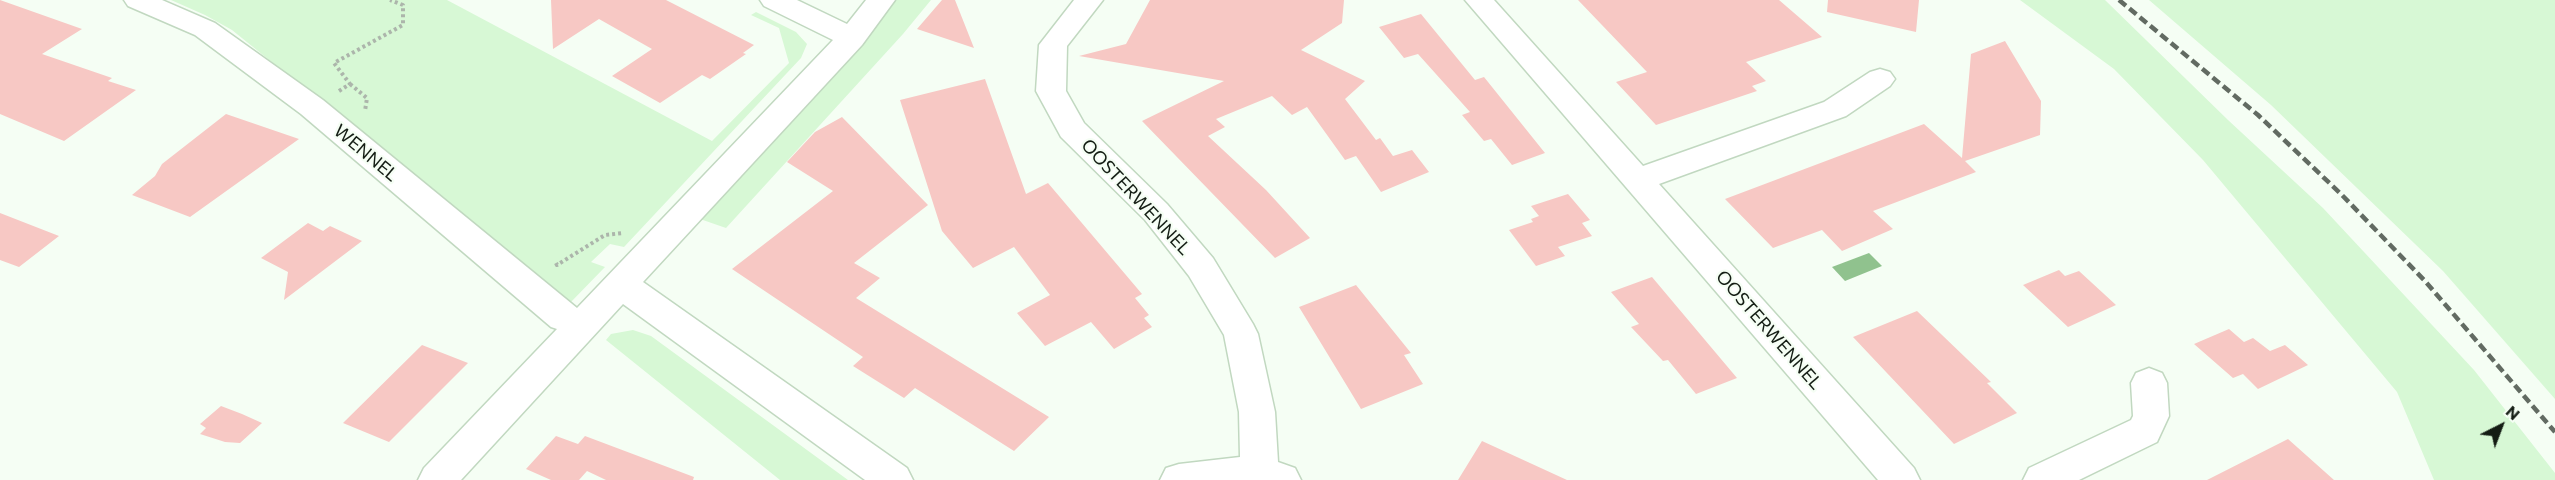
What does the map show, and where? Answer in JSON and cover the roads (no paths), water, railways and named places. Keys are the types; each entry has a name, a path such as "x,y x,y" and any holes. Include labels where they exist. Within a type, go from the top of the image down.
{"street":[{"name":"WENNEL","path":"138,0 205,29 312,107 563,317 582,325"},
{"path":"774,0 852,38"},
{"path":"437,480 852,38 881,0"},
{"name":"OOSTERWENNEL","path":"1089,0 1053,45 1051,91 1072,130 1156,212 1201,267 1240,334 1271,475 1179,480"},
{"name":"OOSTERWENNEL","path":"1479,0 1901,480"},
{"path":"1636,180 1835,109 1880,79"},
{"path":"622,285 894,480"},
{"path":"2042,480 2144,431 2151,416 2149,383"}],"railway":[{"path":"2119,0 2258,115 2341,194 2425,281 2555,432"}]}
